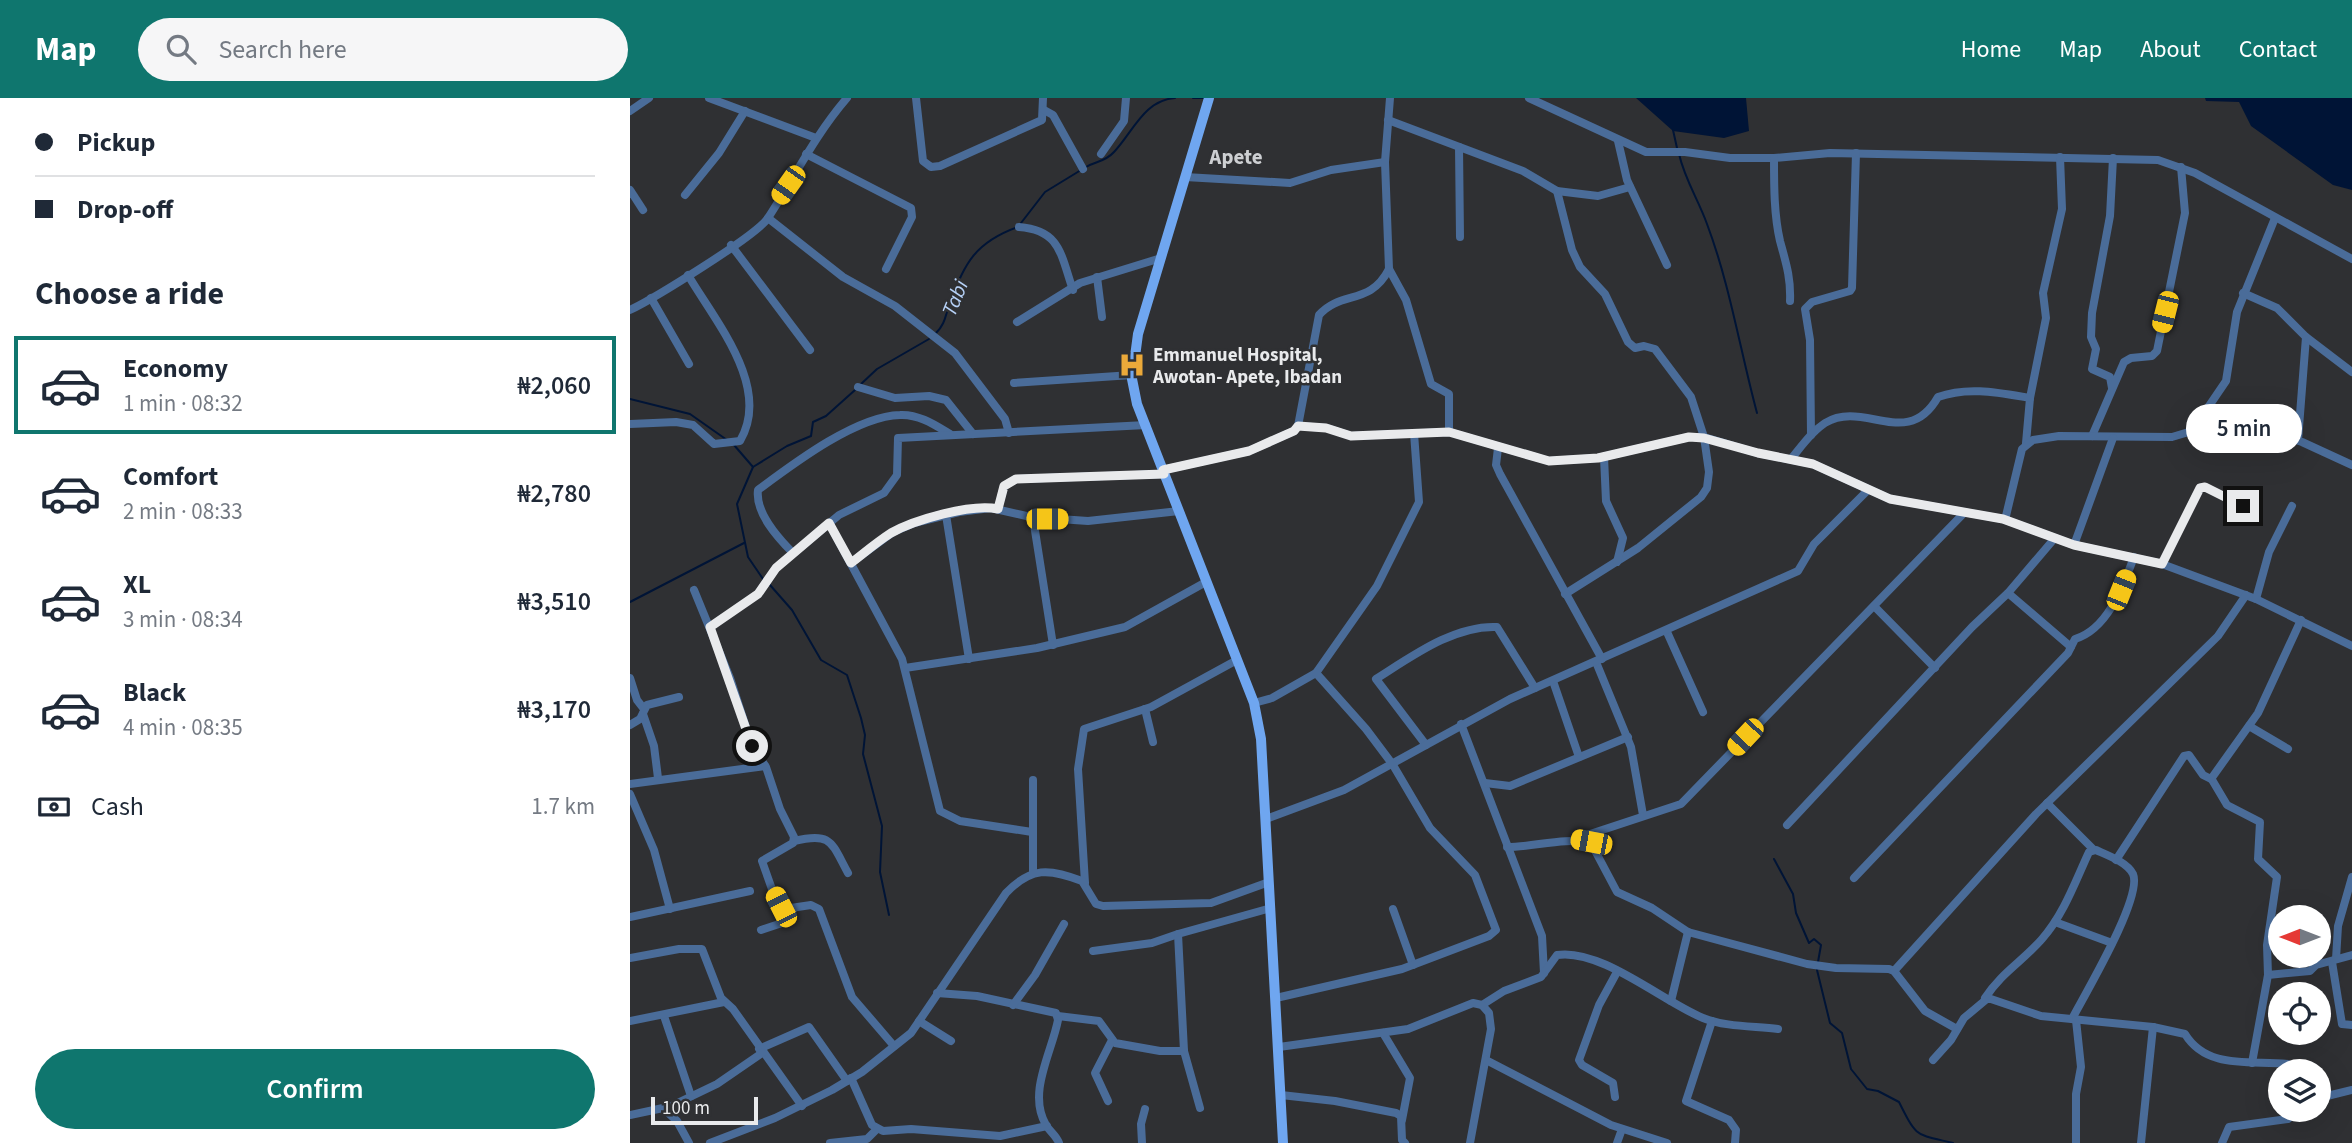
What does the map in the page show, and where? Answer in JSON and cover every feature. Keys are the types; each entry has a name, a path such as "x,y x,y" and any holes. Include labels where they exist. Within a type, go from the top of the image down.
{"main road":[{"path":"1208,100 1138,334 1132,375 1137,404 1254,703 1261,739 1283,1143"}],"street":[{"path":"630,111 649,98"},
{"path":"709,98 816,138"},
{"path":"630,310 688,275 768,218 816,138 847,98"},
{"path":"916,98 923,161 931,167 940,166 1042,120 1043,98"},
{"path":"1101,154 1124,121 1126,98"},
{"path":"1390,98 1385,162 1388,269 1406,300 1431,384 1449,394 1449,432"},
{"path":"1529,98 1646,152 1774,158 1856,153 2158,160 2181,167 2352,260"},
{"path":"1044,110 1053,115 1083,169"},
{"path":"685,195 719,153 745,111"},
{"path":"1388,120 1523,171 1557,191 1598,196 1630,187"},
{"path":"1618,141 1622,169 1667,265"},
{"path":"1459,147 1460,237"},
{"path":"1811,435 1810,340 1805,309 1812,302 1850,292 1852,288 1856,153"},
{"path":"806,154 911,208 912,217 886,269"},
{"path":"2005,520 2022,449 2026,443 2030,398 2046,318 2043,293 2062,209 2060,157"},
{"path":"1774,158 1773,198 1780,242 1790,271 1790,301"},
{"path":"2112,388 2110,377 2092,369 2096,349 2091,337 2096,279 2110,216 2113,158"},
{"path":"1185,177 1290,183 1331,170 1385,162"},
{"path":"2092,436 2126,359 2152,356 2157,351 2185,213 2181,167"},
{"path":"630,190 643,211"},
{"path":"1557,191 1572,250 1580,267 1605,295 1628,342 1635,348 1644,346 1655,349 1684,386 1704,438 1709,472 1707,488 1638,548 1565,594"},
{"path":"768,218 843,277 895,306 955,353 1005,419 1009,433"},
{"path":"2192,431 2227,381 2243,293 2275,218"},
{"path":"1018,227 1033,228 1048,234 1057,243 1073,290"},
{"path":"732,245 810,350"},
{"path":"1017,322 1073,290 1080,283 1161,258"},
{"path":"998,509 1004,486 1016,479 1164,472 1249,451 1294,431 1298,426 1319,315 1335,303 1369,293 1388,269"},
{"path":"630,424 676,422 693,425 714,444 740,442 747,430 746,374 688,275"},
{"path":"1097,277 1102,317"},
{"path":"2243,293 2277,308 2306,337 2352,372"},
{"path":"651,298 689,364"},
{"path":"2298,440 2306,337"},
{"path":"1014,383 1132,375"},
{"path":"858,387 895,398 929,396 946,400 973,434"},
{"path":"1791,459 1811,435 1826,423 1839,418 1900,423 1916,421 1926,416 1942,396 1996,392 2030,398"},
{"path":"793,553 773,531 757,498 758,491 766,485 846,433 883,417 919,417 953,435"},
{"path":"710,627 758,594 771,573 829,523 884,493 892,485 897,475 898,438 1146,425"},
{"path":"1298,426 1326,428 1351,436 1449,432 1549,461 1604,457 1689,437 1704,438 1813,464 1868,490 1920,507 2005,520 2074,545 2162,564 2256,599 2352,646"},
{"path":"2026,443 2059,436 2172,437 2192,431 2223,429 2278,434 2298,440 2352,465"},
{"path":"1254,703 1272,698 1316,673 1377,586 1418,508 1414,432"},
{"path":"2074,545 2113,438"},
{"path":"1497,447 1496,465 1500,474 1599,661 1628,737 1636,765 1643,815"},
{"path":"1604,457 1605,498 1623,538 1617,562"},
{"path":"2162,564 2200,488 2205,487 2243,506"},
{"path":"1266,819 1318,802 1393,765 1461,724 1535,688 1667,632 1741,594 1798,571 1803,567 1814,544 1868,490"},
{"path":"2256,599 2269,552 2292,506"},
{"path":"851,563 892,532 946,515 986,508 1033,518 1088,521 1179,511"},
{"path":"1507,847 1535,847 1575,839 1643,815 1670,809 1689,797 1964,513"},
{"path":"946,515 969,659"},
{"path":"1033,518 1053,645"},
{"path":"829,523 898,648 940,811 960,821 1032,832"},
{"path":"1787,825 2008,593 2054,539"},
{"path":"1854,878 2068,653 2075,639 2084,635 2106,615 2121,590 2134,557"},
{"path":"905,668 1053,645 1125,627 1206,582"},
{"path":"694,590 748,735 765,765 794,841"},
{"path":"2008,593 2071,646"},
{"path":"1894,971 2047,803 2218,636 2246,595"},
{"path":"1874,606 1935,668"},
{"path":"2211,778 2258,713 2301,620"},
{"path":"1426,745 1376,679 1417,654 1452,636 1497,626 1535,688"},
{"path":"1667,632 1703,712"},
{"path":"1237,660 1145,709 1088,725 1081,735 1077,769 1086,883 1096,904 1116,906 1211,903 1269,882"},
{"path":"1276,998 1413,965 1489,936 1495,932 1496,926 1475,875 1430,828 1393,765 1366,729 1316,673"},
{"path":"630,678 654,746 658,778"},
{"path":"1553,681 1579,757"},
{"path":"630,725 636,723 651,704 679,696"},
{"path":"1145,709 1153,742"},
{"path":"1461,724 1542,936 1544,973"},
{"path":"2249,726 2288,749"},
{"path":"1485,783 1510,786 1628,737"},
{"path":"2116,860 2184,756 2189,755 2203,775 2211,778 2227,805 2260,822 2258,859 2277,877 2267,945 2268,975 2252,1063"},
{"path":"630,784 765,765"},
{"path":"1033,780 1033,873"},
{"path":"630,794 654,850 670,909"},
{"path":"2047,803 2093,849 2128,868 2134,881 2130,901 2112,943 2074,1019 2081,1067 2076,1094 2076,1143"},
{"path":"848,873 831,841 814,836 794,841 764,858 762,866 781,907 793,910 811,905 819,909 852,997 894,1046"},
{"path":"1575,839 1591,842 1617,892 1652,908 1688,932 1807,964 1894,971 1925,1010 1957,1029"},
{"path":"1933,1060 2001,975 2037,944 2055,922 2093,849"},
{"path":"710,1143 802,1106 849,1079 911,1033 1006,893 1020,879 1033,873 1069,876 1086,883"},
{"path":"2352,877 2338,926 2334,961 2342,1024 2352,1024"},
{"path":"630,917 750,891"},
{"path":"1093,951 1159,942 1178,934 1271,908"},
{"path":"1392,909 1413,965"},
{"path":"761,930 782,923 793,910"},
{"path":"2055,922 2112,943"},
{"path":"1013,1005 1064,924"},
{"path":"1671,1001 1688,932"},
{"path":"1178,934 1184,1051 1200,1108"},
{"path":"630,958 679,948 702,949 723,1002 733,1009 760,1051 802,1106"},
{"path":"1279,1047 1408,1029 1473,1003 1482,1005 1504,990 1536,980 1555,957 1564,954 1583,957 1617,972 1712,1021 1778,1029"},
{"path":"2268,975 2309,971 2316,965 2352,955"},
{"path":"1615,1097 1613,1083 1582,1065 1579,1060 1598,1005 1617,972"},
{"path":"937,993 977,996 1058,1016 1100,1021 1112,1040 1160,1051 1184,1051"},
{"path":"1985,998 2033,1014 2153,1027 2185,1034 2195,1049 2213,1058 2268,1063"},
{"path":"630,1021 723,1002"},
{"path":"1470,1143 1491,1021 1482,1005"},
{"path":"664,1016 691,1096"},
{"path":"1058,1016 1040,1096 1047,1126 1059,1143"},
{"path":"919,1021 951,1041"},
{"path":"1712,1021 1686,1101 1729,1120 1736,1130 1735,1143"},
{"path":"665,1109 734,1073 760,1051 809,1027 849,1079 877,1129"},
{"path":"2141,1143 2153,1027"},
{"path":"1383,1032 1410,1078 1401,1123"},
{"path":"1108,1101 1095,1073 1112,1040"},
{"path":"1486,1060 1622,1129 1668,1143"},
{"path":"2331,1095 2352,1090"},
{"path":"1281,1095 1370,1107 1399,1114 1405,1143"},
{"path":"630,1115 657,1107 665,1109 677,1121 689,1143"},
{"path":"1142,1143 1141,1124 1145,1109"},
{"path":"2222,1143 2229,1127 2268,1122"},
{"path":"830,1143 867,1139 877,1129 1000,1136 1047,1126"},
{"path":"1617,1143 1622,1129"},
{"path":"956,1143 957,1133"}],"water":[{"path":"1636,98 1746,98 1749,131 1724,138 1673,131"},
{"path":"2205,98 2352,98 2352,190 2333,185 2251,126 2239,102 2206,101"}],"waterway":[{"name":"Tabi","path":"1086,167 1111,155 1140,118 1155,104 1175,98"},
{"name":"Tabi","path":"1193,98 1206,98"},
{"path":"1673,130 1677,148"},
{"path":"1679,154 1722,270 1757,413"},
{"name":"Tabi","path":"1021,223 1045,192 1081,170"},
{"name":"Tabi","path":"936,333 944,322 955,289 967,265 982,247 1018,227"},
{"name":"Tabi","path":"861,384 877,369 929,339"},
{"name":"Tabi","path":"763,579 748,557 737,504 753,467 787,446 811,436 813,422 826,416 855,390"},
{"path":"630,399 690,414 727,440"},
{"path":"734,445 753,467"},
{"name":"Tabi","path":"630,602 744,543"},
{"path":"770,585 792,610 821,660 847,675 865,735 863,754 882,826 880,872 889,915"},
{"path":"1774,859 1793,894 1796,913 1809,943 1814,939 1821,945 1818,962"},
{"path":"1817,970 1830,1023 1842,1033 1851,1069 1867,1089 1878,1091 1899,1102 1918,1133 1953,1143"}],"place":[{"name":"Emmanuel Hospital, Awotan- Apete, Ibadan","path":"1132,365"}],"district":[{"name":"Apete","path":"1236,157"}],"route":[{"path":"752,746 710,627 758,594 771,573 829,523 851,563 892,532 914,523 959,512 998,509 1004,486 1016,479 1164,474 1163,470 1249,451 1294,431 1298,426 1326,428 1351,436 1449,432 1536,460 1549,461 1583,461 1696,436 1758,453 1813,464 1890,499 1920,507 2003,519 2074,545 2162,564 2195,493 2200,488 2205,487 2243,506"}]}
